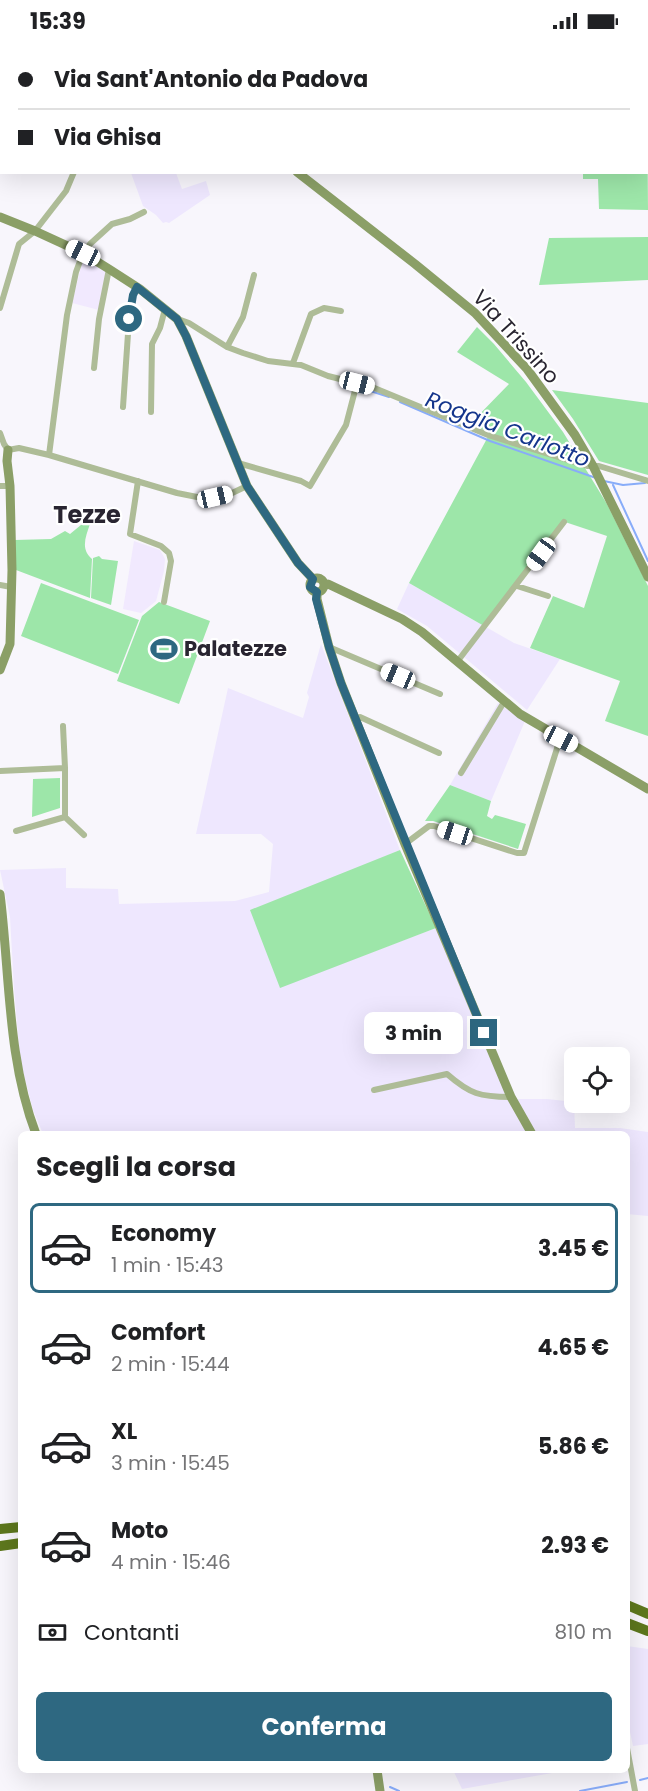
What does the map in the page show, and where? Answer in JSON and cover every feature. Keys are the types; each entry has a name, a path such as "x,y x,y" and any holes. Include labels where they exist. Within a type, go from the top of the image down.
{"highway":[{"path":"0,1529 18,1527"},
{"path":"0,1546 18,1544"},
{"path":"630,1606 648,1614"},
{"path":"630,1624 648,1631"}],"street":[{"path":"0,308 19,244 35,231 66,191 73,174"},
{"name":"Via Trissino","path":"300,174 475,313 527,369 575,435 593,466 648,577"},
{"path":"49,455 67,315 76,272 83,253 112,224 144,212"},
{"path":"0,217 83,253 137,287 177,319 189,323 243,353 268,361 301,365 328,376 372,387 488,435 587,466 648,481"},
{"path":"94,368 99,319 109,268"},
{"path":"227,346 243,317 254,275"},
{"path":"123,407 129,319 133,295 137,287"},
{"path":"293,363 311,314 324,308 341,311"},
{"path":"151,412 152,344 160,328 165,309"},
{"path":"177,319 247,486 298,563 313,579 310,587 320,588 328,584 402,619 422,632 504,702 561,739 648,789"},
{"path":"236,462 301,481 310,486 346,424 357,383"},
{"path":"0,433 3,444 8,450 5,486 11,587 10,644 0,670"},
{"path":"8,450 19,448 49,455 177,494 215,497 230,494 247,486"},
{"path":"138,481 130,534 161,546 169,553 171,561 165,602"},
{"path":"458,662 564,522"},
{"path":"0,585 11,587"},
{"path":"517,586 548,596"},
{"path":"320,588 316,599 329,647 355,719 511,1097 530,1131"},
{"path":"329,647 440,694"},
{"path":"461,773 504,702"},
{"path":"355,719 360,717 439,753"},
{"path":"63,726 65,817 84,835"},
{"path":"405,844 429,826 434,826 517,853 524,853 561,739"},
{"path":"0,771 65,768"},
{"path":"16,831 65,817"},
{"path":"0,894 15,1059 26,1106 35,1131"},
{"path":"374,1090 447,1074 462,1088 476,1093 511,1097"},
{"path":"630,1764 635,1791"}],"shaded area":[{"path":"131,174 176,174 182,189 206,181 210,195 169,223 163,223 143,206"},
{"path":"83,259 107,272 99,310 72,303"},
{"path":"134,541 160,550 165,559 156,601 141,613 123,609"},
{"path":"409,583 514,643 560,659 527,710 427,626 397,609"},
{"path":"321,644 400,850 286,898 251,910 280,987 436,928 488,1054 527,1131 42,1131 33,1110 20,1060 10,917 0,870 66,868 66,888 118,889 119,904 235,901 269,892 273,844 261,834 196,834 228,688 303,718 309,697 307,693"},
{"path":"498,703 525,721 491,801 450,785"},
{"path":"517,1099 564,1101 564,1113 574,1113 575,1128 620,1128 648,1132 648,1216 630,1214 630,1131 535,1131"},
{"path":"630,1646 648,1649 648,1744 633,1746 630,1732"},
{"path":"454,1773 552,1773 462,1789"}],"green space":[{"path":"583,174 648,174 648,210 599,209 598,179 583,179"},
{"path":"648,237 648,280 539,285 549,238"},
{"path":"477,327 526,382 563,432 607,504 648,586 648,736 605,721 620,681 530,648 553,596 584,608 607,536 565,522 484,626 409,583 490,433 470,424 509,384 457,352"},
{"path":"552,390 648,403 648,475 599,461"},
{"path":"87,520 90,524 85,547 92,559 90,598 16,570 15,540 51,539 65,531 70,534"},
{"path":"99,556 102,559 118,561 111,605 91,598 93,558"},
{"path":"41,583 139,620 118,674 21,636"},
{"name":"Palatezze","path":"159,602 210,621 179,704 117,681 142,616"},
{"path":"60,778 60,808 32,817 33,779"},
{"path":"450,785 491,801 487,816 492,819 495,815 526,824 518,849 433,821 425,821"},
{"path":"400,850 436,928 280,988 250,910"}],"waterway":[{"name":"Roggia Carlotto","path":"361,388 389,397"},
{"name":"Roggia Carlotto","path":"400,402 490,441 596,478"},
{"name":"Roggia Carlotto","path":"604,481 623,485 645,483"},
{"path":"613,485 648,561"},
{"path":"640,1780 648,1778"},
{"path":"580,1791 627,1782"},
{"path":"390,1787 399,1791"}],"place":[{"name":"Palatezze","path":"164,649"}],"district":[{"name":"Tezze","path":"87,515"}],"route":[{"path":"129,319 130,305 137,287 177,319 247,486 298,563 313,579 310,587 317,592 316,599 341,683 484,1033"}]}
